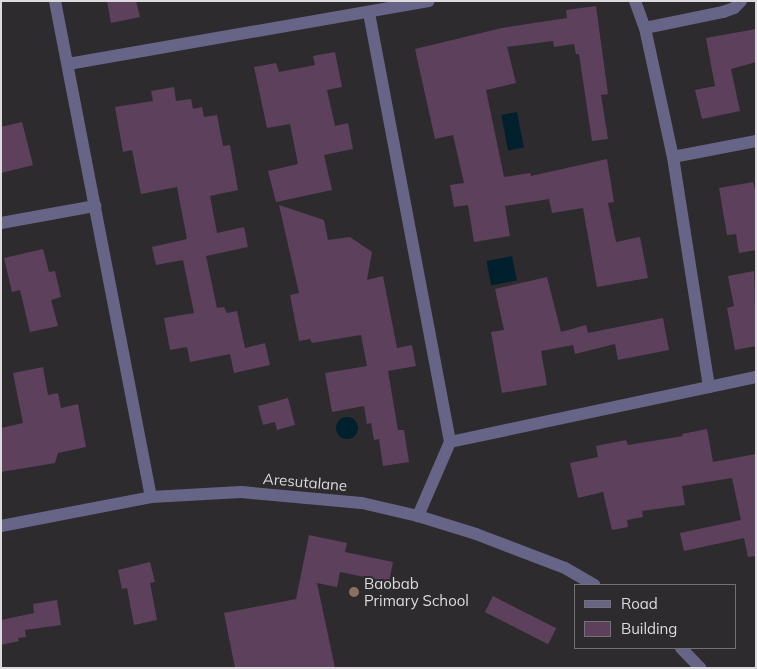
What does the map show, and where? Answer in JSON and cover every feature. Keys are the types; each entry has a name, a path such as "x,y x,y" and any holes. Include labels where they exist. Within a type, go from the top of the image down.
{"street":[{"path":"55,1 151,496"},
{"path":"68,64 369,13 429,1"},
{"path":"635,1 645,28 673,157 709,387"},
{"path":"645,28 723,12 734,8 741,1"},
{"path":"369,13 450,442 418,516"},
{"path":"673,157 756,141"},
{"path":"1,223 95,206"},
{"path":"450,442 756,378"},
{"name":"Aresutalane","path":"1,526 151,496 242,492 362,503 418,516 476,534 556,564 592,584"},
{"path":"682,649 700,668"}],"water":[{"path":"517,112 524,147 508,150 501,115"},
{"path":"512,256 517,281 491,286 486,261"},
{"path":"343,417 351,417 358,424 358,432 351,439 343,439 336,432 336,424"}],"building":[{"path":"107,1 136,1 140,17 111,23"},
{"path":"596,6 608,94 601,95 608,139 592,141 579,54 576,54 574,44 554,47 553,41 507,47 516,83 486,90 504,177 530,173 531,176 607,159 614,202 608,203 616,242 640,237 648,278 597,287 583,208 552,213 549,199 505,206 510,236 474,242 468,205 454,207 450,185 464,183 453,135 435,139 415,49 502,28 567,18 566,10"},
{"path":"756,29 756,62 731,69 740,111 702,119 695,90 715,86 706,38"},
{"path":"335,52 342,87 327,90 335,126 348,123 353,149 324,155 332,190 276,202 268,171 298,164 290,124 267,128 254,67 276,63 279,72 315,65 313,56"},
{"path":"174,87 176,101 191,99 193,109 202,107 204,117 217,115 223,146 230,145 238,190 210,196 217,233 244,227 248,247 206,256 217,308 224,307 227,313 237,311 245,348 265,343 270,365 234,373 230,354 190,362 187,347 170,350 164,318 194,313 183,260 156,265 152,247 187,239 177,187 141,194 132,150 123,152 115,107 153,101 151,91"},
{"path":"22,122 33,165 1,173 1,127"},
{"path":"753,182 756,195 756,250 739,253 736,234 727,235 719,188"},
{"path":"279,205 324,220 328,240 350,237 372,252 367,280 383,276 397,348 412,345 416,366 388,371 398,430 404,430 409,462 383,466 379,439 374,440 371,423 367,424 364,406 332,412 325,373 367,366 361,335 312,343 310,339 299,341 290,295 299,293"},
{"path":"43,249 49,272 55,271 61,297 51,300 58,326 30,332 20,290 12,292 4,258"},
{"path":"754,271 756,346 735,350 727,308 734,306 728,276"},
{"path":"547,277 561,332 586,325 588,333 663,318 669,350 618,360 615,344 575,354 573,345 541,351 547,385 502,393 491,332 504,330 495,289"},
{"path":"43,367 48,395 58,393 61,408 78,404 86,447 58,453 55,463 1,472 1,428 23,423 13,373"},
{"path":"288,398 295,425 277,430 275,422 263,425 258,406"},
{"path":"707,429 713,462 756,454 756,556 748,557 744,538 684,551 680,533 741,520 732,478 682,486 685,505 642,511 643,517 627,520 628,527 612,530 603,492 578,498 570,463 598,457 596,446 626,440 628,445 683,436 682,434"},
{"path":"309,535 347,543 345,552 393,562 389,582 340,572 337,587 317,583 335,668 235,668 224,613 296,599"},
{"path":"150,562 155,582 150,583 157,620 134,625 127,588 122,589 118,570"},
{"path":"493,596 556,628 548,644 485,612"},
{"path":"57,600 61,625 25,630 26,637 18,638 19,641 1,645 1,620 34,613 33,604"}],"place":[{"name":"Baobab Primary School","path":"354,592"}]}
